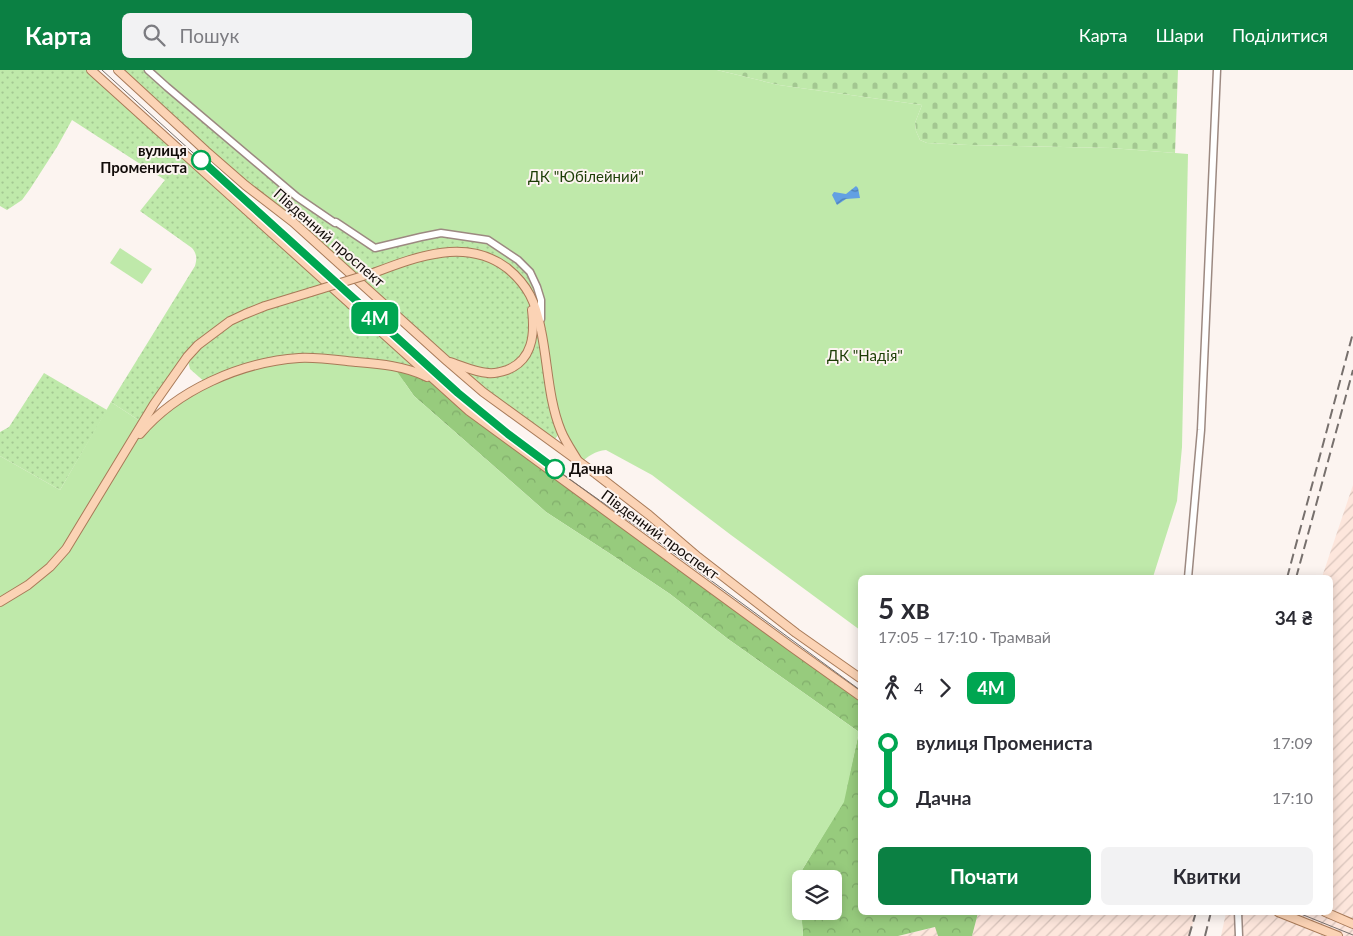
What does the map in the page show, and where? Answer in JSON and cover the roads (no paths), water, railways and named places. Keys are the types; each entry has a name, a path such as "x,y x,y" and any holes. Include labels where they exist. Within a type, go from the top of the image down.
{"main road":[{"name":"Південний проспект","path":"91,70 477,417 858,695"},
{"name":"Південний проспект","path":"118,70 245,185 293,222 483,392 649,515 698,557 789,627 858,677"},
{"path":"0,602 28,585 50,567 66,549 159,397 186,356 198,344 230,321 244,314 410,260 434,254 450,251 483,255 496,261 519,278 527,288 541,328 554,406 561,431 580,464"},
{"path":"447,361 490,374 502,372 517,365 529,351 533,338 532,310 527,288"},
{"path":"129,447 166,409 182,398 224,376 258,364 298,358 370,363 407,370 437,382"},
{"path":"1286,915 1338,936"},
{"path":"1332,915 1353,924"}],"street":[{"path":"148,70 297,196 374,248 441,233 488,240 518,260 530,272 541,300 541,328"},
{"path":"1188,575 1201,430 1218,70"},
{"path":"1238,915 1239,936"}],"water":[{"path":"856,186 860,198 846,199 837,205 832,195 834,192 846,194"}],"tram line":[{"path":"102,70 425,364 486,417 858,689"},
{"name":"4М","path":"201,160 458,393 486,417 555,469"},
{"path":"1303,915 1353,935"}],"railway":[{"path":"1288,575 1353,333"},
{"path":"1297,575 1353,370"},
{"path":"1189,936 1195,915"},
{"path":"1205,936 1210,915"}],"place":[{"name":"вулиця Промениста","path":"201,160"},
{"name":"Дачна","path":"555,469"}],"park label":[{"name":"ДК \"Юбілейний\"","path":"586,177"},
{"name":"ДК \"Надія\"","path":"865,356"}]}
